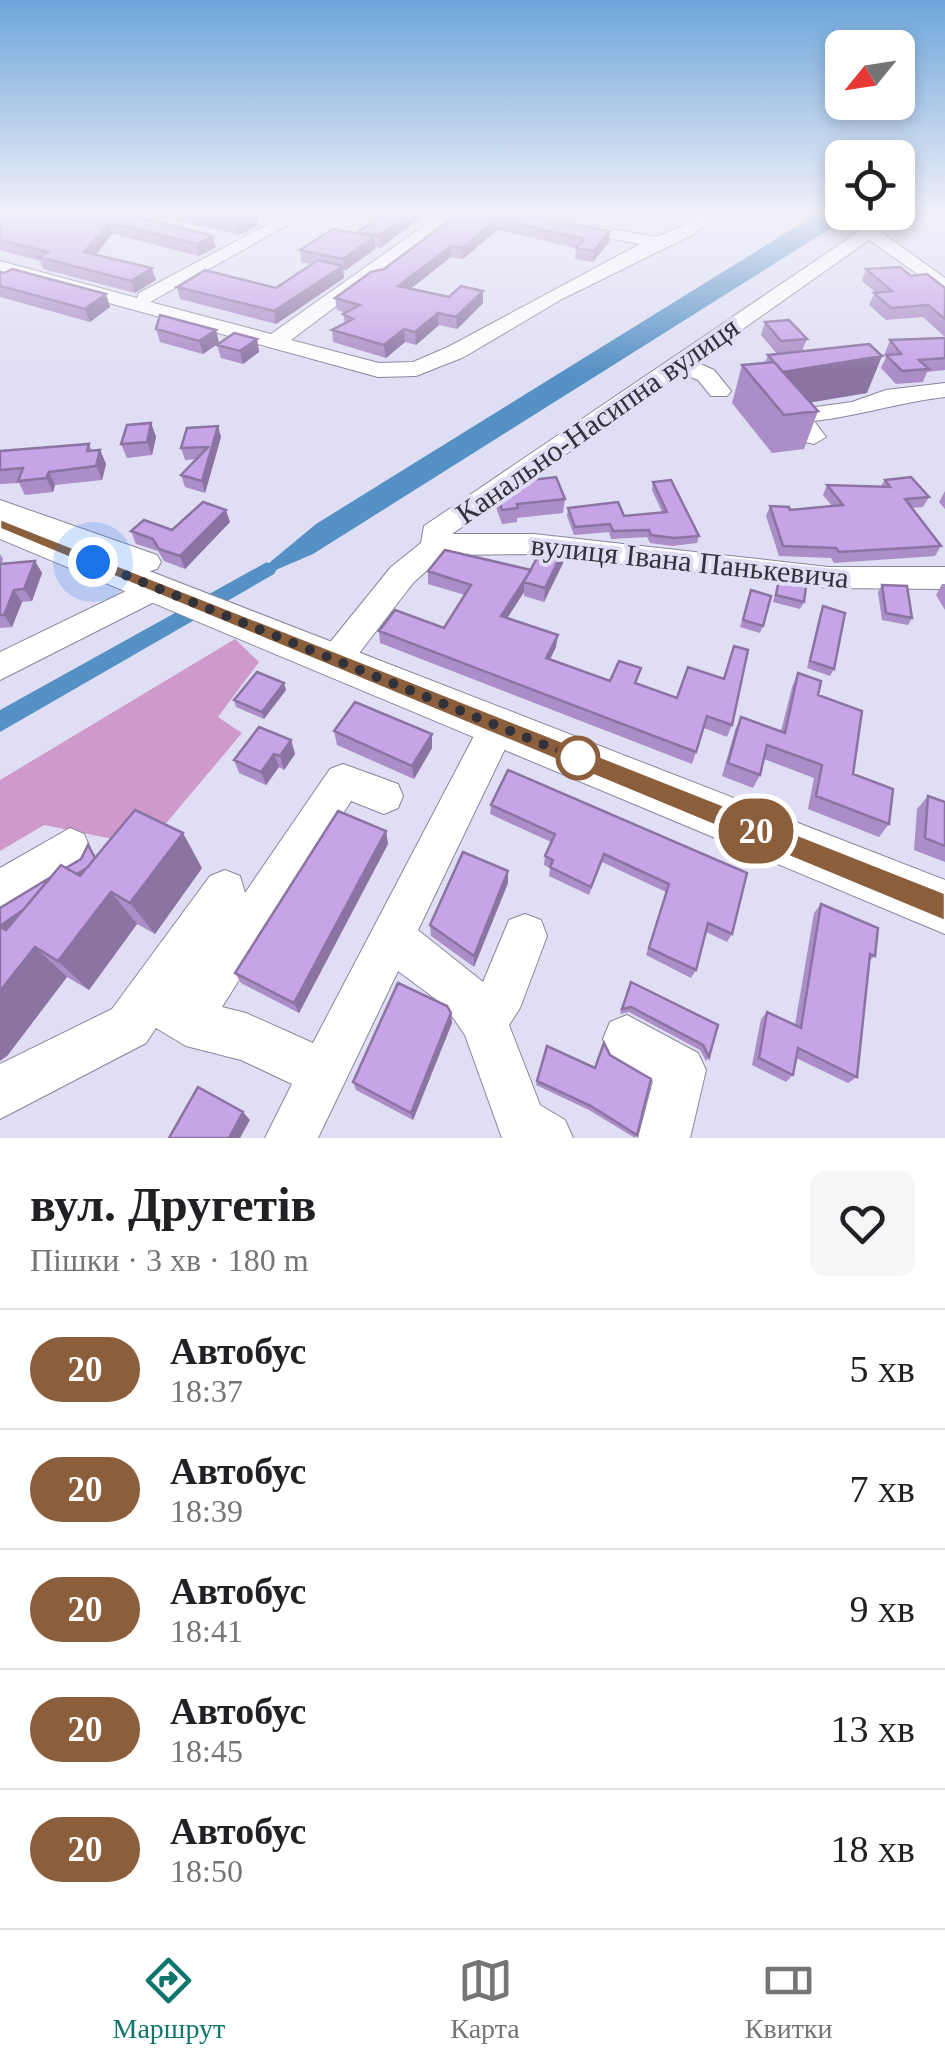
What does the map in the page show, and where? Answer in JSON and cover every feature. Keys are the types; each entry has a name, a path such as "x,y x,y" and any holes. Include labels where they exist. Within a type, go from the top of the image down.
{"main road":[{"path":"0,525 160,582 230,618 945,908"}],"street":[{"path":"146,297 203,266"},
{"path":"276,341 379,266"},
{"path":"0,267 378,370 416,370 613,266"},
{"name":"Канально-Насипна вулиця","path":"335,660 402,575 436,546 434,533 821,266"},
{"path":"916,266 945,287"},
{"path":"678,363 706,375 720,390"},
{"path":"814,437 796,416 856,409 886,397 945,390"},
{"path":"0,509 160,582"},
{"name":"вулиця Івана Панькевича","path":"436,546 526,542 740,570 865,579 945,578"},
{"path":"0,667 160,582"},
{"path":"291,1138 498,726"},
{"path":"0,1094 22,1079 129,1026 170,1010 343,781 384,796"},
{"path":"0,892 70,848"},
{"path":"170,1010 225,891"},
{"path":"484,1021 504,992 525,936"},
{"path":"393,939 461,990 484,1021 521,1124 546,1138"},
{"path":"170,1010 246,1036 325,1074"},
{"path":"627,1039 681,1070 664,1138"}],"shaded area":[{"path":"235,639 259,662 218,717 242,733 147,846 44,825 0,851 0,780"}],"water":[{"path":"732,266 771,266 313,554 245,583 316,524"}],"building":[{"path":"73,266 152,268 131,281"},
{"path":"309,266 343,266 274,311 177,287 205,270 276,288"},
{"path":"424,266 398,286 449,297 461,286 483,291 456,317 438,313 415,332 404,329 384,345 332,330 353,319 343,314 360,305 335,298 371,272"},
{"path":"900,267 911,276 927,274 945,288 945,319 928,305 891,308 874,293 892,291 866,269"},
{"path":"12,269 106,294 85,309 0,286 0,272"},
{"path":"160,315 216,330 199,341 156,329"},
{"path":"789,320 807,339 781,341 765,322"},
{"path":"234,333 257,339 240,351 217,345"},
{"path":"945,338 945,358 919,360 929,369 902,371 886,355 901,354 890,340"},
{"path":"869,344 882,356 783,372 768,355"},
{"path":"774,362 818,411 784,415 742,365"},
{"path":"151,423 147,442 121,444 127,425"},
{"path":"218,426 202,481 181,475 208,447 181,448 187,428"},
{"path":"89,444 87,451 100,450 96,466 18,481 23,468 0,470 0,451"},
{"path":"556,477 565,499 517,504 518,508 502,510 497,493 514,482"},
{"path":"911,477 929,497 905,499 941,546 839,552 836,548 783,546 770,506 790,510 843,505 827,485 890,487 885,480"},
{"path":"671,480 699,536 674,538 651,535 649,530 613,531 610,524 575,527 568,508 618,502 624,516 667,512 653,482"},
{"path":"203,502 226,510 180,556 159,549 153,539 131,531 144,520 172,530"},
{"path":"544,545 565,547 545,588 524,582"},
{"path":"445,550 531,570 501,616 558,635 546,658 610,681 619,661 641,668 635,683 677,698 688,667 724,679 734,646 748,650 732,725 707,716 696,752 379,631 395,610 444,628 471,585 428,571"},
{"path":"35,561 24,589 14,590 4,615 0,615 0,564"},
{"path":"779,579 806,586 804,602 776,595"},
{"path":"882,585 907,586 912,618 886,613"},
{"path":"751,590 771,596 763,626 743,620"},
{"path":"823,606 845,613 834,669 810,661"},
{"path":"257,672 284,683 262,712 234,700"},
{"path":"798,673 821,681 818,695 862,711 853,774 893,789 889,824 816,796 822,765 767,745 760,775 728,763 741,717 785,733"},
{"path":"355,702 432,734 412,766 334,731"},
{"path":"259,727 291,740 261,772 234,760"},
{"path":"508,770 747,873 732,934 708,923 696,970 649,948 669,884 604,854 591,887 550,867 553,860 545,856 555,834 491,805"},
{"path":"928,796 945,802 945,846 925,838"},
{"path":"135,810 183,833 130,903 111,892 58,961 35,947 0,991 0,927 6,930 61,865 80,876"},
{"path":"338,811 386,831 294,1003 235,973"},
{"path":"88,845 95,858 88,867 77,874 66,868 81,859"},
{"path":"463,852 508,871 474,956 430,925"},
{"path":"51,877 23,910 0,926 0,908"},
{"path":"821,904 878,928 875,956 870,954 857,1077 798,1048 793,1075 759,1058 767,1012 801,1028"},
{"path":"631,982 718,1025 709,1057 703,1045 631,1007 622,1009"},
{"path":"398,983 447,1006 451,1013 411,1113 353,1082"},
{"path":"604,1043 610,1055 651,1079 637,1135 591,1106 537,1081 547,1046 595,1068"},
{"path":"198,1087 243,1112 229,1138 169,1138"}],"waterway":[{"path":"0,722 267,569"}],"bus line":[{"name":"20","path":"0,525 945,907"}],"route":[{"path":"93,562 582,760 578,758"}]}
